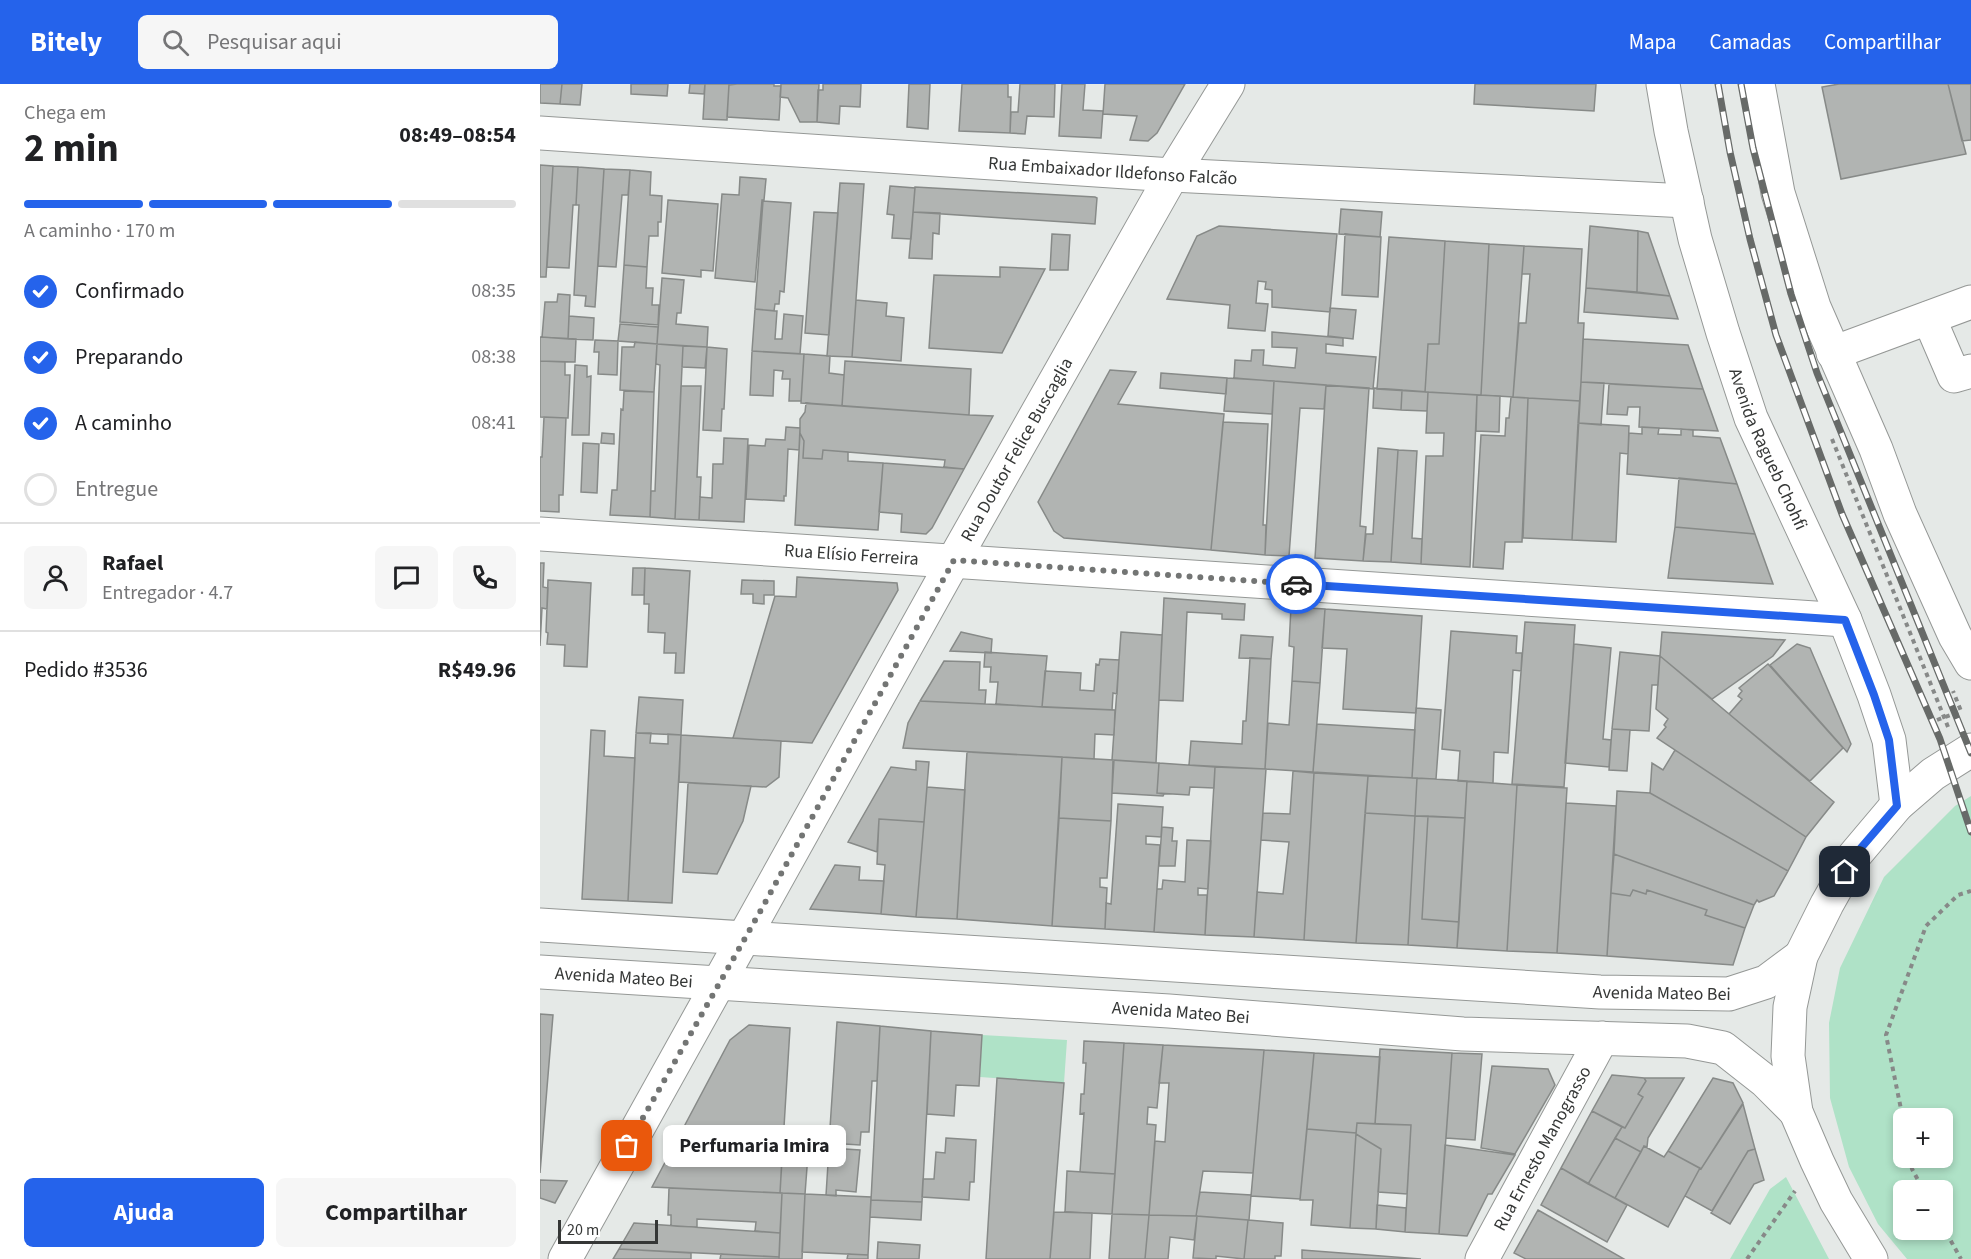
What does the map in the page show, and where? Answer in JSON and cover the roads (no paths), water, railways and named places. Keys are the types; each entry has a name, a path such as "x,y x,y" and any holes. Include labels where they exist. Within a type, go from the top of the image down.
{"main road":[{"name":"Rua Doutor Felice Buscaglia","path":"565,1259 954,560 1172,174 1228,84"},
{"name":"Avenida Ragueb Chohfi","path":"1663,84 1695,239 1751,418 1845,620 1874,695 1889,740 1897,806"},
{"path":"1758,84 1778,193 1814,307 1876,449 1918,555 1954,636 1971,663"},
{"name":"Rua Embaixador Ildefonso Falcão","path":"540,133 1172,174 1687,201"},
{"path":"1833,353 1971,302"},
{"path":"1929,318 1954,376 1971,371"},
{"name":"Rua Elísio Ferreira","path":"540,534 1845,620"},
{"path":"1871,1259 1836,1201 1796,1112 1788,1056 1790,1007 1801,956 1854,856 1897,806 1933,774 1971,750"},
{"name":"Avenida Mateo Bei","path":"540,925 1623,992 1729,994 1766,982 1801,956"},
{"name":"Avenida Mateo Bei","path":"540,972 1157,1010 1463,1034 1687,1041 1723,1048 1765,1081 1796,1112"},
{"name":"Rua Ernesto Manograsso","path":"1482,1259 1602,1038"}],"railway":[{"path":"1718,84 1730,152 1750,239 1776,335 1842,514 1940,739 1971,832"},
{"path":"1741,84 1753,148 1791,294 1817,373 1971,753"}],"place":[{"name":"Perfumaria Imira","path":"627,1146"}]}
